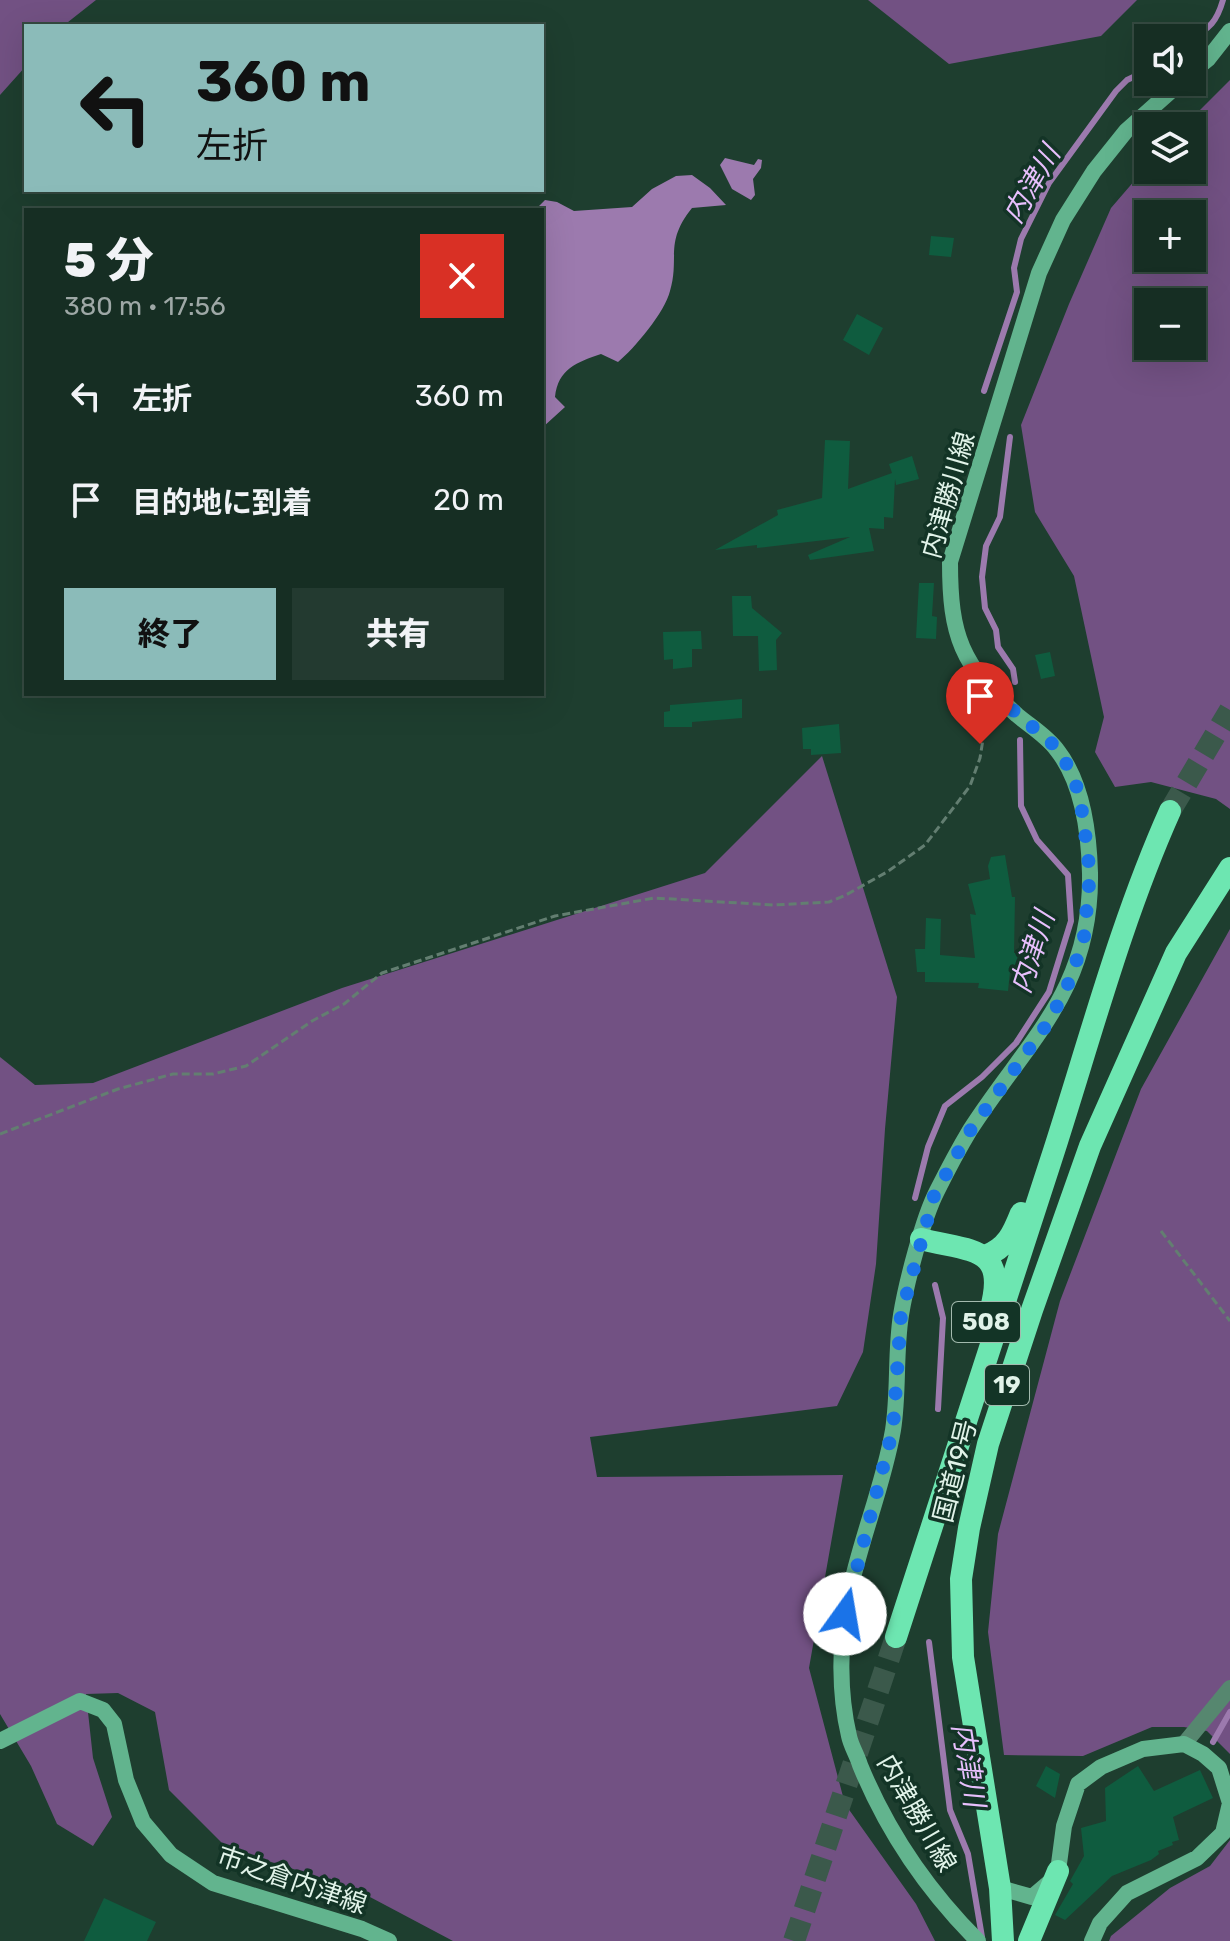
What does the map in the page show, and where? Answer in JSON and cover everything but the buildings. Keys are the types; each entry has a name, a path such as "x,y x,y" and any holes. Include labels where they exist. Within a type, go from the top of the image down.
{"highway":[{"name":"国道19号","path":"896,1637 1124,931 1170,811"},
{"name":"国道19号","path":"1003,1941 1000,1888 963,1657 961,1579 969,1528 988,1444 1090,1146 1176,953 1230,868"},
{"path":"921,1239 985,1256 1003,1246 1011,1237 1022,1211 1033,1175 1052,1159"},
{"name":"508","path":"977,1390 973,1365 995,1293 996,1277 993,1265 985,1256"},
{"path":"1029,1941 1058,1871"}],"main road":[{"path":"1206,61 1230,31"},
{"name":"内津勝川線","path":"978,1941 947,1910 905,1851 871,1792 849,1737 841,1663 842,1631 848,1597 893,1429 901,1315 934,1196 970,1131 1050,1020 1071,978 1084,937 1090,874 1083,816 1074,776 1056,747 980,680 958,642 950,604 950,562 1039,273 1063,220 1094,171 1126,131 1165,96"},
{"name":"市之倉内津線","path":"0,1741 80,1701 103,1710 114,1724 126,1780 143,1822 171,1855 213,1883 362,1929 389,1941"},
{"path":"1000,1888 1032,1897 1052,1880 1058,1871 1064,1826 1078,1784 1101,1767 1143,1749 1184,1744 1203,1754 1219,1768 1230,1803 1223,1833 1197,1858 1127,1893 1100,1923 1092,1941"}],"street":[{"path":"1184,1744 1230,1688"}],"path":[{"path":"0,1134 118,1089 173,1074 213,1074 246,1066 312,1021 344,1004 382,973 555,916 654,898 773,905 829,902 844,896 887,872 925,845 970,786 980,758 985,727 999,698"},
{"path":"1161,1231 1230,1321"}],"shaded area":[{"path":"0,0 96,0 66,24 24,24 24,68 0,95"},
{"path":"868,0 1137,0 1101,36 949,64"},
{"path":"1230,80 1230,809 1216,799 1151,782 1115,787 1095,752 1104,717 1074,576 1035,512 1021,425 1111,208 1134,181 1134,184 1206,184 1206,112 1198,112"},
{"path":"725,158 754,165 758,159 762,160 761,168 753,179 755,195 751,200 732,189 720,165"},
{"path":"692,175 726,205 692,208 678,231 670,291 656,319 618,362 601,354 570,368 560,380 555,397 565,407 544,426 544,208 537,208 545,200 574,211 632,207 652,189 676,176"},
{"path":"822,756 897,997 876,1264 863,1352 837,1406 590,1437 597,1477 843,1475 809,1668 845,1804 916,1904 935,1941 453,1941 353,1888 227,1848 169,1790 155,1712 118,1693 86,1694 93,1758 112,1817 93,1846 57,1824 31,1766 0,1714 0,1057 35,1085 93,1083 342,988 705,873"},
{"path":"1230,929 1230,1754 1207,1731 1152,1727 1083,1756 1004,1755 988,1632 998,1534 1060,1301 1141,1089"},
{"path":"1230,1840 1230,1941 1109,1941 1111,1936 1170,1888 1210,1866"}],"waterway":[{"name":"内津川","path":"1206,29 1218,14 1223,0"},
{"name":"内津川","path":"984,391 1017,292 1014,268 1021,239 1049,183 1116,91 1134,77"},
{"name":"内津川","path":"1010,437 1000,517 986,546 982,577 985,608 996,630 998,647 1013,669 1015,682"},
{"name":"内津川","path":"915,1198 928,1147 945,1106 982,1077 1016,1043 1049,992 1071,921 1068,875 1037,840 1021,806 1020,740"},
{"name":"内津川","path":"935,1285 943,1318 938,1409"},
{"name":"内津川","path":"929,1642 950,1810 968,1854 982,1937"},
{"path":"1213,1742 1230,1712"}],"tunnel":[{"path":"1170,811 1230,710"},
{"path":"794,1941 896,1637"}],"route":[{"path":"845,1614 893,1429 901,1315 934,1196 970,1131 1050,1020 1071,978 1084,937 1090,874 1083,816 1074,776 1056,747 999,698 980,744"}]}
